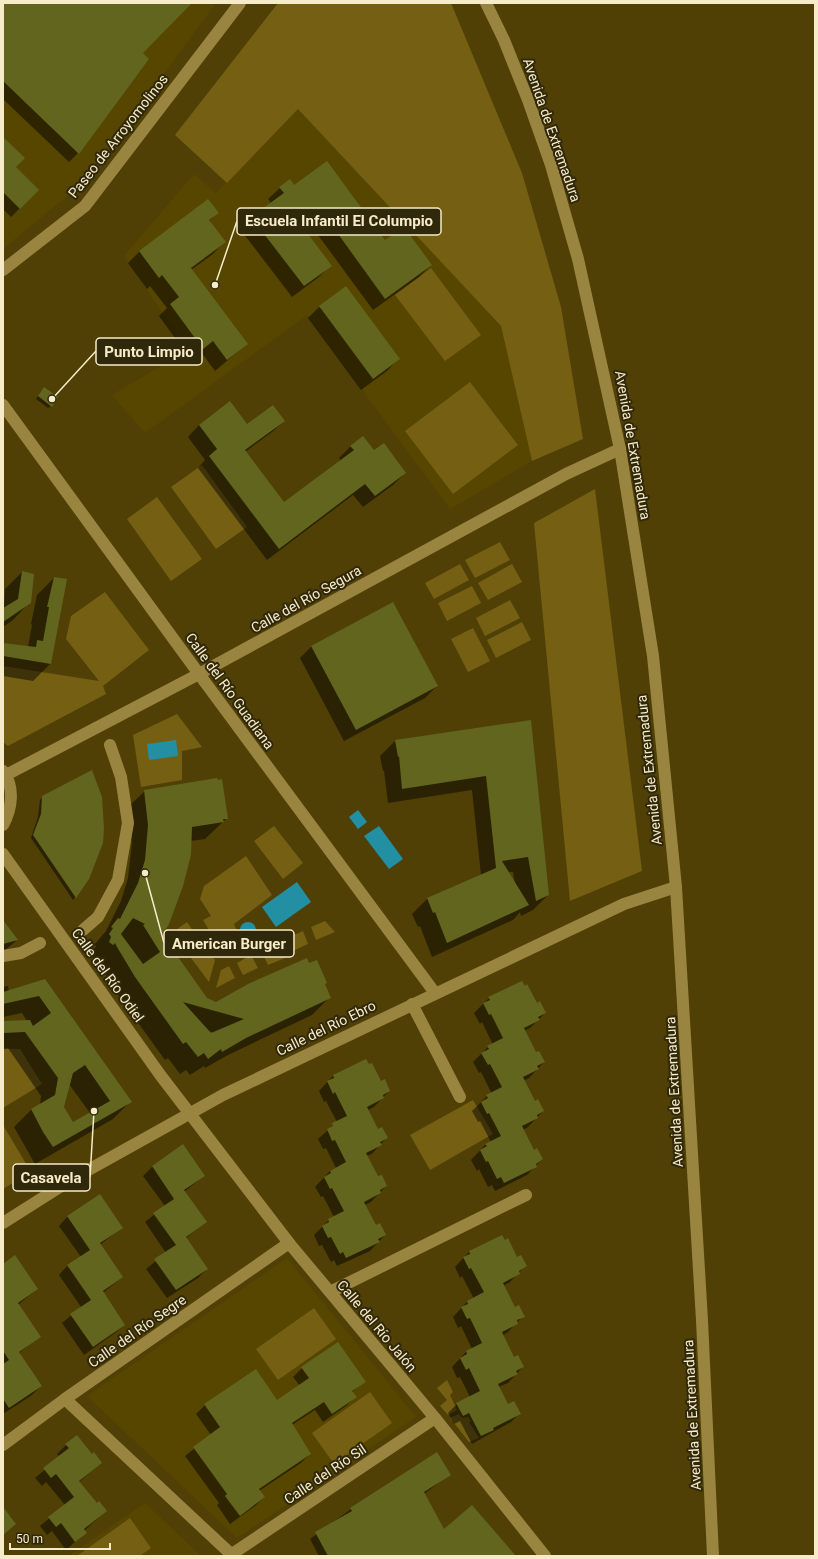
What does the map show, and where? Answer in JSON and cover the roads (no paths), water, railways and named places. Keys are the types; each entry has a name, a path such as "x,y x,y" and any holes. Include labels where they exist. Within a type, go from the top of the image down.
{"street":[{"name":"Paseo de Arroyomolinos","path":"3,270 85,206 240,3"},
{"name":"Avenida de Extremadura","path":"486,3 512,60 552,165 578,259 620,449 653,656 676,887 702,1320 713,1556"},
{"name":"Calle del Río Guadiana","path":"3,405 199,674 435,993"},
{"name":"Calle del Río Segura","path":"4,773 199,674 566,474 620,449"},
{"path":"83,930 98,917 118,880 128,823 121,777 110,745"},
{"path":"3,825 8,815 11,795 4,773"},
{"name":"Calle del Río Odiel","path":"3,854 190,1113"},
{"name":"Calle del Río Ebro","path":"3,1223 74,1178 223,1095 624,904 676,887"},
{"path":"3,956 21,953 40,943"},
{"path":"412,1004 460,1097"},
{"name":"Calle del Río Jalón","path":"190,1113 289,1243 435,1418 544,1556"},
{"path":"330,1292 526,1195"},
{"name":"Calle del Río Segre","path":"3,1445 65,1399 289,1243"},
{"name":"Calle del Río Sil","path":"65,1399 232,1555 435,1418"}],"water":[{"path":"176,740 178,756 149,760 147,744"},
{"path":"358,810 367,822 358,829 349,817"},
{"path":"379,826 403,859 389,869 364,836"},
{"path":"297,882 311,902 276,927 262,907"},
{"path":"248,922 254,924 256,930 254,936 248,938 242,936 240,930 242,924"}],"place":[{"name":"Escuela Infantil El Columpio","path":"215,285"},
{"name":"Punto Limpio","path":"52,399"},
{"name":"American Burger","path":"145,873"},
{"name":"Casavela","path":"94,1111"}]}
